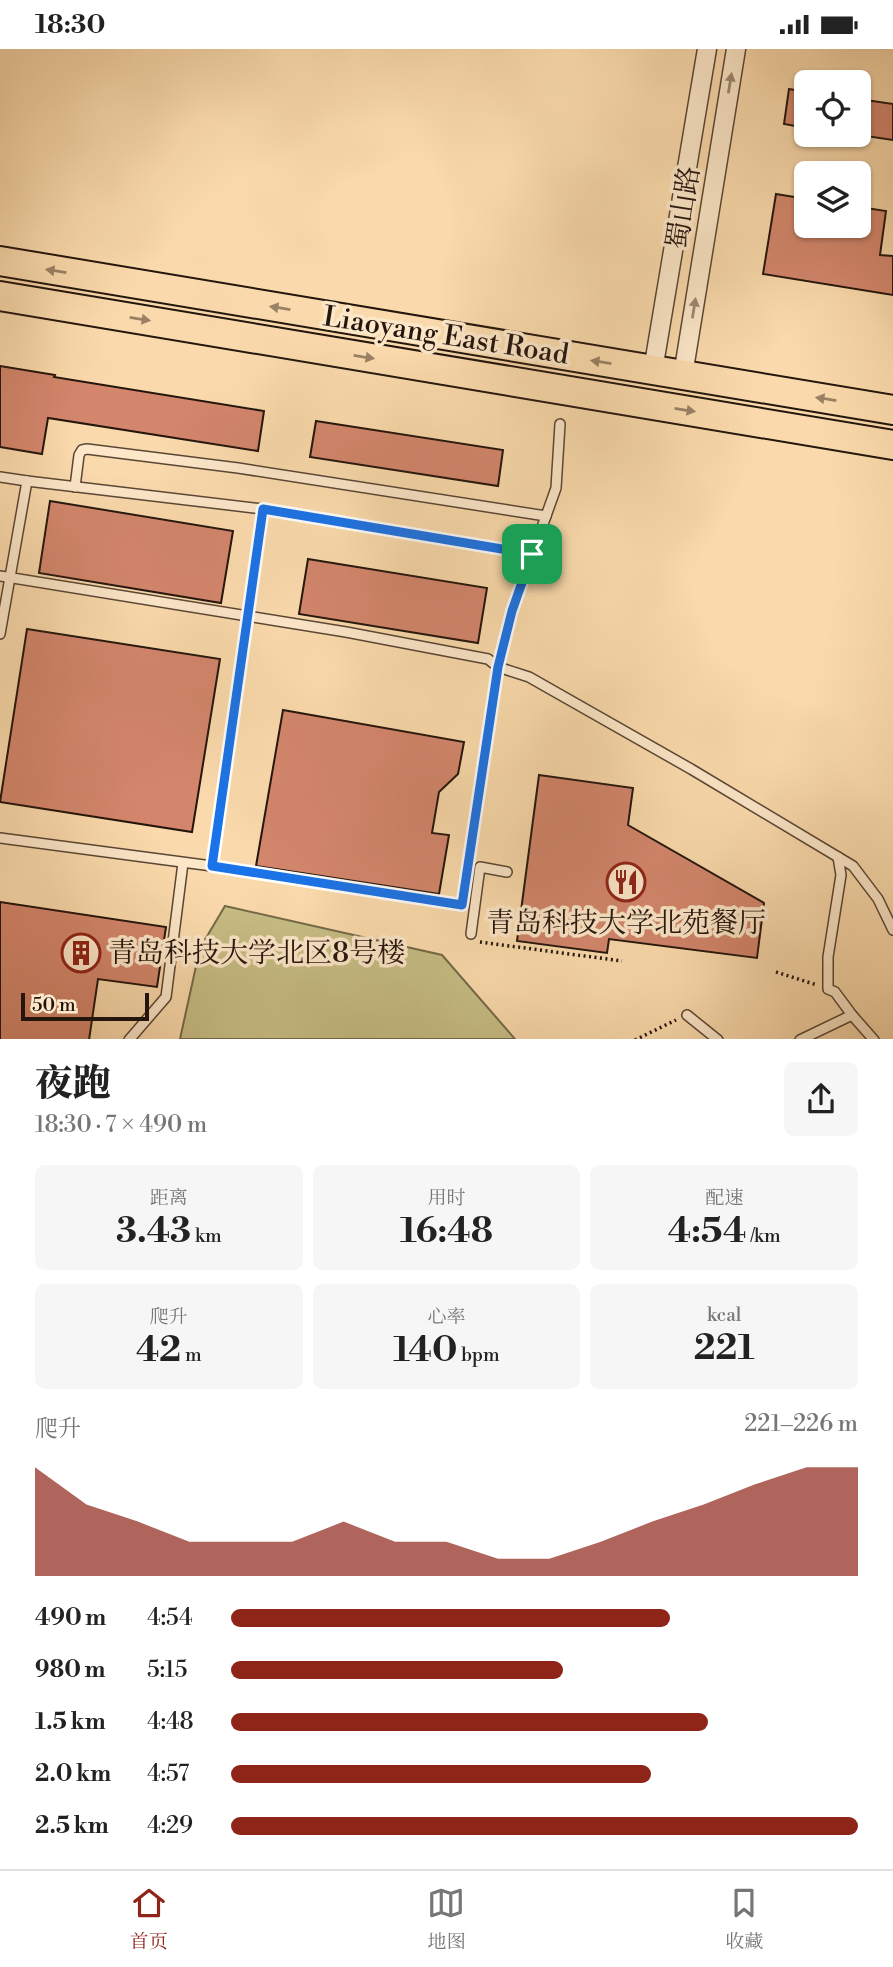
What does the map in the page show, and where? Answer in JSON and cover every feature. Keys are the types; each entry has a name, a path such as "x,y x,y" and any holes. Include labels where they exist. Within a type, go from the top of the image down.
{"main road":[{"name":"Liaoyang East Road","path":"0,261 893,410"},
{"name":"Liaoyang East Road","path":"0,296 893,445"}],"street":[{"name":"蜀山路","path":"653,370 707,49"},
{"name":"蜀山路","path":"684,375 736,49"}],"lane":[{"path":"0,838 212,866 462,905 498,667 512,611 556,488 561,424"},
{"path":"75,487 79,455 82,450 87,449 238,468 546,516"},
{"path":"0,477 263,509 532,554"},
{"path":"0,634 5,577 27,481"},
{"path":"212,866 263,509"},
{"path":"5,577 346,632 488,659 498,667 530,677 853,866 878,899 893,930"},
{"path":"838,857 841,875 828,957 828,989 835,992 874,1039"},
{"path":"129,1039 166,997 183,863"},
{"path":"471,934 480,867 507,872"},
{"path":"687,1015 718,1039"},
{"path":"800,1039 852,1015"}],"path":[{"path":"471,934 482,944 622,961"},
{"path":"776,972 828,989"},
{"path":"635,1039 687,1015"}],"shaded area":[{"path":"225,906 442,955 515,1039 180,1039 200,948"}],"building":[{"path":"789,89 794,90 794,126 784,124"},
{"path":"871,101 893,104 893,140 871,137"},
{"path":"776,194 794,197 794,238 871,238 871,209 886,211 880,255 893,256 893,295 763,274"},
{"path":"0,366 264,411 258,451 48,418 42,454 0,447"},
{"path":"316,421 503,450 498,486 310,457"},
{"path":"50,501 233,531 221,603 39,573"},
{"path":"308,559 487,588 478,643 299,614"},
{"path":"27,629 220,659 192,832 0,802"},
{"path":"283,710 464,742 458,774 439,792 432,833 449,835 439,894 256,866"},
{"name":"青岛科技大学北苑餐厅","path":"539,775 633,788 628,825 764,903 757,958 609,939 607,953 517,941"},
{"name":"青岛科技大学北区8号楼","path":"0,902 166,927 157,987 98,979 89,1039 0,1039"}],"place":[{"name":"青岛科技大学北苑餐厅","path":"626,882"},
{"name":"青岛科技大学北区8号楼","path":"81,953"}],"route":[{"path":"263,509 532,554 512,611 498,667 462,905 212,866 263,509"}]}
